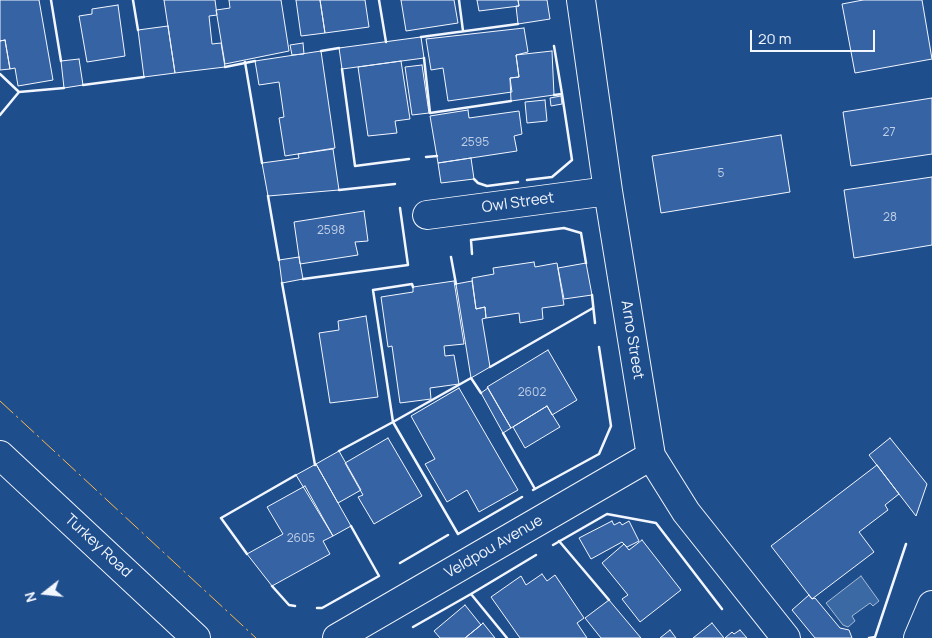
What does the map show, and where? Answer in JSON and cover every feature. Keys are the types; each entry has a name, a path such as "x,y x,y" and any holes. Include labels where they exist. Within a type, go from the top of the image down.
{"street":[{"name":"Arno Street","path":"581,0 608,191 651,456 686,512 786,638"},
{"name":"Owl Street","path":"427,216 608,191"},
{"name":"Turkey Road","path":"0,455 196,638"},
{"name":"Veldpou Avenue","path":"337,638 651,456"},
{"path":"918,638 932,605"}],"water":[{"path":"861,576 879,601 873,606 870,603 852,616 855,621 848,627 843,625 826,603"}],"building":[{"path":"0,0 39,0 53,80 18,86 15,68 10,69 5,40 0,41"},
{"path":"164,0 215,0 217,15 209,16 212,44 221,43 225,67 175,73"},
{"path":"229,0 281,0 289,51 225,64 216,10 230,8"},
{"path":"296,0 320,0 325,33 301,36"},
{"path":"320,0 365,0 369,27 325,33"},
{"path":"401,0 454,0 458,23 406,31"},
{"path":"477,0 518,0 519,6 479,11"},
{"path":"518,0 547,0 550,19 518,24 516,6 519,6"},
{"path":"863,0 922,0 932,59 855,73 842,4"},
{"path":"118,5 125,56 87,62 79,16 92,14 92,9"},
{"path":"168,26 175,73 144,77 138,30"},
{"path":"524,28 528,52 516,55 519,77 510,78 512,92 448,101 443,68 431,70 426,39"},
{"path":"421,37 424,58 342,69 339,48"},
{"path":"5,40 10,69 0,70 0,41"},
{"path":"303,43 304,54 292,55 290,45"},
{"path":"321,51 335,148 285,156 279,118 284,117 279,82 259,85 255,61"},
{"path":"552,51 554,95 511,101 510,78 519,77 516,55"},
{"path":"79,59 83,85 64,88 61,61"},
{"path":"401,61 410,119 395,121 397,133 368,136 358,67"},
{"path":"422,65 429,113 412,115 405,67"},
{"path":"561,96 562,104 551,106 550,98"},
{"path":"932,98 932,154 851,166 843,112"},
{"path":"545,100 547,121 527,123 525,102"},
{"path":"468,110 469,118 519,111 522,134 514,136 517,151 438,163 430,116"},
{"path":"781,135 790,192 661,213 652,156"},
{"path":"333,149 339,190 268,196 262,163 299,158 298,154"},
{"path":"471,158 474,179 441,183 438,163"},
{"path":"932,177 932,245 854,258 844,190"},
{"path":"364,211 368,241 355,242 358,255 300,264 294,222"},
{"path":"299,257 303,279 282,283 279,260"},
{"path":"534,262 535,267 557,263 564,305 542,308 543,319 520,323 519,313 486,318 485,307 476,309 472,278 494,274 493,268"},
{"path":"586,263 592,295 564,299 558,268"},
{"path":"454,281 464,344 444,346 445,356 454,355 459,384 430,388 431,399 400,403 392,346 388,347 381,297 413,292 413,287"},
{"path":"472,281 476,309 485,307 486,318 482,319 490,367 471,378 456,284"},
{"path":"366,316 378,397 330,403 319,333 339,330 338,321"},
{"path":"548,350 577,400 552,415 547,406 511,428 487,387"},
{"path":"459,388 518,490 479,512 467,490 447,502 425,464 435,459 411,416"},
{"path":"488,388 511,428 503,433 481,393"},
{"path":"547,406 560,427 525,448 513,427"},
{"path":"388,438 422,496 374,524 358,497 363,495 345,463"},
{"path":"890,438 927,484 916,516 869,455"},
{"path":"339,451 361,490 338,503 316,464"},
{"path":"316,464 351,526 333,536 296,475"},
{"path":"877,465 899,494 885,505 888,510 859,532 874,552 812,599 771,546"},
{"path":"305,486 333,536 323,541 330,554 272,586 247,554 283,534 267,507"},
{"path":"612,521 614,525 620,522 622,525 629,521 639,541 627,547 622,542 591,559 579,538"},
{"path":"642,540 681,590 640,622 622,599 628,595 602,563 624,544 629,550"},
{"path":"542,574 547,581 555,575 584,618 577,623 587,638 520,638 491,597 521,576 526,585"},
{"path":"809,595 812,599 815,598 840,628 849,630 852,638 815,638 792,610"},
{"path":"609,600 641,638 601,638 585,618"},
{"path":"465,605 481,625 465,638 440,638 434,631"},
{"path":"483,623 495,638 465,638 481,625"},
{"path":"712,623 724,638 693,638"},
{"path":"670,630 676,638 660,638"},
{"path":"740,630 747,638 725,638 732,632 734,634"}],"wall":[{"path":"51,0 61,61"},
{"path":"133,0 138,30"},
{"path":"379,0 386,42"},
{"path":"459,0 463,31"},
{"path":"421,37 518,24"},
{"path":"554,46 562,94"},
{"path":"321,51 339,48"},
{"path":"424,58 430,113"},
{"path":"225,67 255,61"},
{"path":"245,62 262,163"},
{"path":"342,69 355,166 409,159"},
{"path":"0,74 19,92 64,88"},
{"path":"83,85 144,77"},
{"path":"0,115 19,92"},
{"path":"527,180 552,177 572,160 562,94 554,95"},
{"path":"430,113 511,101"},
{"path":"426,157 437,156"},
{"path":"474,179 478,183 487,186 518,182"},
{"path":"339,190 395,184"},
{"path":"268,196 279,260"},
{"path":"303,279 408,265 400,208"},
{"path":"472,254 471,240 564,228 581,233 586,263"},
{"path":"451,257 456,284"},
{"path":"282,283 315,465"},
{"path":"339,451 393,422 373,290 412,284 413,287"},
{"path":"592,295 595,323"},
{"path":"490,367 593,308"},
{"path":"533,490 599,454 611,426 599,347"},
{"path":"481,393 471,378 393,422 458,534 522,497"},
{"path":"503,433 535,489"},
{"path":"247,554 221,518 296,475"},
{"path":"553,545 607,514 656,523 722,609"},
{"path":"317,608 322,608 379,576 351,526"},
{"path":"400,563 448,535"},
{"path":"559,541 609,600"},
{"path":"869,638 875,637 906,544"},
{"path":"471,594 536,555"},
{"path":"272,586 289,605 295,606"},
{"path":"413,627 471,594 507,638"}],"power":[{"path":"0,401 256,638"}]}
